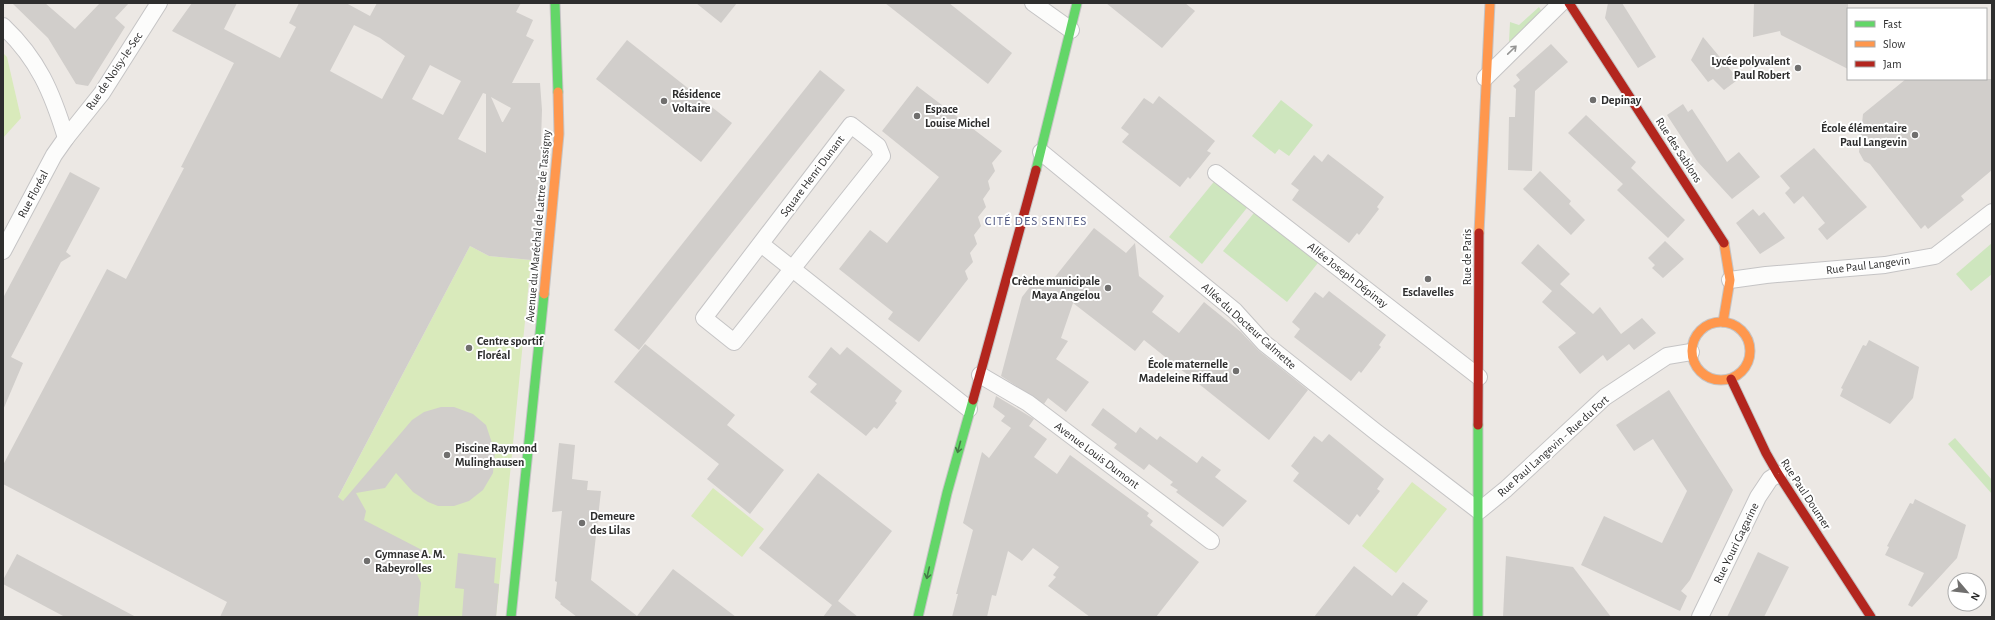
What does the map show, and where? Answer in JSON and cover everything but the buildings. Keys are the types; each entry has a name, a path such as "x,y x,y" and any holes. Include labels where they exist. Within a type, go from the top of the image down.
{"street":[{"name":"Rue de Noisy-le-Sec","path":"66,138 102,93 159,3"},
{"name":"Avenue du Maréchal de Lattre de Tassigny","path":"511,617 555,187 558,134 555,3"},
{"path":"1034,3 1071,30"},
{"path":"918,617 946,493 1041,152 1077,3"},
{"name":"Rue de Paris","path":"1478,617 1479,220 1490,3"},
{"path":"1485,78 1561,3"},
{"name":"Rue des Sablons","path":"1569,3 1724,242 1728,259 1730,280 1723,322"},
{"path":"3,26 26,50 44,77 54,98 66,138"},
{"name":"Square Henri Dunant","path":"852,125 878,146 882,156 734,342 704,318 761,244 852,125"},
{"name":"Rue Floréal","path":"3,251 54,155 66,138"},
{"name":"Allée du Docteur Calmette","path":"1041,152 1235,311 1264,343 1479,511"},
{"name":"Allée Joseph Dépinay","path":"1216,173 1479,377"},
{"name":"Rue Paul Langevin","path":"1730,280 1766,275 1885,265 1935,256 1992,212"},
{"path":"761,244 969,409"},
{"path":"1723,322 1732,324 1747,338 1750,347 1750,357 1740,374 1731,379 1716,380 1706,377 1699,371 1693,362 1691,352 1694,340 1701,330 1711,324 1723,322"},
{"name":"Rue Paul Langevin - Rue du Fort","path":"1479,511 1506,489 1605,397 1667,356 1691,352"},
{"name":"Avenue Louis Dumont","path":"980,375 1028,403 1211,541"},
{"name":"Rue Paul Doumer","path":"1731,379 1763,447 1778,474 1871,617"},
{"name":"Rue Youri Gagarine","path":"1700,617 1758,497 1770,479 1778,474"}],"green space":[{"path":"1539,7 1542,12 1509,42 1510,22 1519,25"},
{"path":"3,53 7,57 21,118 3,138"},
{"path":"1281,100 1313,125 1289,156 1279,149 1275,154 1252,136"},
{"path":"1217,178 1250,204 1202,264 1169,237"},
{"path":"1258,208 1321,259 1287,302 1223,251"},
{"path":"1992,243 1992,274 1971,291 1956,274"},
{"name":"Centre sportif Floréal","path":"470,246 489,256 531,260 496,617 275,617"},
{"path":"1955,438 1992,480 1992,494 1948,444"},
{"path":"1412,482 1447,509 1396,573 1362,546"},
{"path":"713,488 764,529 742,557 691,516"}],"traffic: fast":[{"path":"555,3 558,92"},
{"path":"1036,170 1077,3"},
{"path":"511,617 544,294"},
{"path":"918,617 947,493 973,400"},
{"path":"1478,425 1478,617"}],"traffic: slow":[{"path":"1479,233 1490,3"},
{"path":"544,294 559,134 558,92"},
{"path":"1723,322 1730,280 1724,243"},
{"path":"1721,322 1732,324 1742,330 1748,340 1750,351 1748,362 1742,372 1732,378 1721,380 1710,378 1700,372 1694,362 1692,351 1694,340 1700,330 1710,324 1721,322"}],"traffic: jam":[{"path":"1569,3 1724,243"},
{"path":"973,400 1036,170"},
{"path":"1478,425 1479,233"},
{"path":"1731,379 1766,453 1778,474 1871,617"}],"place":[{"name":"Lycée polyvalent Paul Robert","path":"1798,68"},
{"name":"Depinay","path":"1593,100"},
{"name":"Résidence Voltaire","path":"664,101"},
{"name":"Espace Louise Michel","path":"917,116"},
{"name":"École élémentaire Paul Langevin","path":"1915,135"},
{"name":"Esclavelles","path":"1428,279"},
{"name":"Crèche municipale Maya Angelou","path":"1108,288"},
{"name":"Centre sportif Floréal","path":"469,348"},
{"name":"École maternelle Madeleine Riffaud","path":"1236,371"},
{"name":"Piscine Raymond Mulinghausen","path":"447,455"},
{"name":"Demeure des Lilas","path":"582,523"},
{"name":"Gymnase A. M. Rabeyrolles","path":"367,561"}],"district":[{"name":"CITÉ DES SENTES","path":"1036,221"}]}
